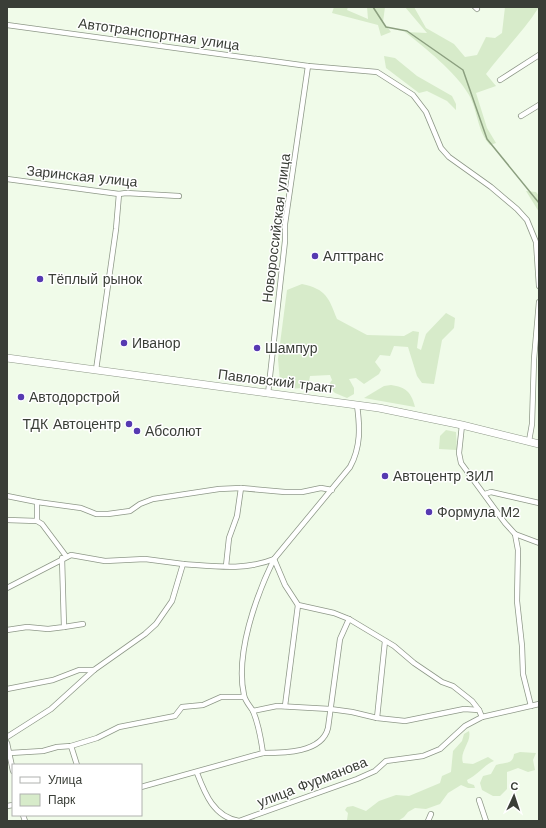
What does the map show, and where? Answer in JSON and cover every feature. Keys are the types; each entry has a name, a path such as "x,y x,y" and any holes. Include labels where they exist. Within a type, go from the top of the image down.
{"main road":[{"name":"Павловский тракт","path":"7,358 357,405 462,425 539,444"}],"street":[{"name":"Автотранспортная улица","path":"7,25 308,66 377,72 413,95 426,112 441,148 476,178 491,187 517,209 527,220 536,242 539,286"},
{"path":"500,80 539,55"},
{"name":"Новороссийская улица","path":"268,394 285,241 285,224 308,66"},
{"path":"521,116 539,105"},
{"name":"Заринская улица","path":"7,179 119,194 126,193 179,196"},
{"path":"96,370 115,235 119,194"},
{"path":"529,441 533,408 534,359 539,302"},
{"path":"263,753 261,733 253,711 244,697 242,669 250,619 261,585 274,559 332,490 356,456 360,426 357,405"},
{"path":"533,408 539,408"},
{"path":"462,425 458,453 461,462 505,523 515,534 539,543"},
{"path":"7,496 81,508 96,514 108,514 130,511 140,504 153,499 219,489 241,488 285,492 302,492 321,488 332,490"},
{"path":"226,566 229,538 237,516 241,488"},
{"path":"485,494 491,492 539,503"},
{"path":"37,502 37,521"},
{"path":"7,520 37,521 47,529 64,557 64,627"},
{"path":"515,534 518,550 517,601 522,646 522,662 531,706"},
{"path":"7,588 64,557 76,555 105,561 145,559 183,564 226,566 261,565 274,559"},
{"path":"274,559 285,585 298,605 285,706"},
{"path":"7,737 52,709 94,670 145,634 165,613 172,601 183,564"},
{"path":"298,605 334,613 349,619 385,641 442,682 454,686 472,701 482,717"},
{"path":"142,787 198,773 263,753 285,753 308,748 322,740 326,734 340,639 349,619"},
{"path":"7,630 27,627 48,629 83,624"},
{"path":"377,718 385,641"},
{"path":"7,689 53,680 79,670 94,670"},
{"path":"10,753 43,751 57,747 71,746 96,738 119,728 175,716 182,707 203,705 221,697 244,697"},
{"name":"улица Фурманова","path":"198,773 207,798 225,815 239,821 357,779 374,771 386,761 406,759 433,752 445,745 465,726 482,717 539,704"},
{"path":"253,711 285,706 330,709 377,718 405,721 464,708 479,710"},
{"path":"7,743 12,765"},
{"path":"71,746 77,764"},
{"path":"479,800 486,821"},
{"path":"428,821 431,814"}],"green space":[{"path":"334,7 348,7 347,10 368,19 367,7 385,7 383,22 391,32 381,36 378,25 332,13"},
{"path":"405,7 414,7 426,28 454,44 465,57 477,55 486,37 495,38 502,33 505,7 539,7 486,74 496,86 476,93 487,128 496,143 490,145 482,134 472,101 463,86 440,61 405,32 427,33"},
{"path":"384,56 395,58 417,76 452,96 456,104 456,110 447,101 427,91 419,93 386,68"},
{"path":"526,191 536,192 539,196 539,212"},
{"path":"302,284 322,292 332,305 337,319 367,335 404,336 413,331 419,332 417,348 421,350 426,334 446,313 455,318 454,328 442,340 434,384 422,383 417,376 408,347 394,346 390,356 380,355 375,362 381,370 379,374 364,384 356,378 349,379 354,388 354,394 347,398 335,393 328,386 332,380 330,375 310,376 308,387 292,388 283,385 280,382 278,359 287,290"},
{"path":"391,385 401,387 407,391 412,398 415,407 364,398 384,386"},
{"path":"446,430 456,432 457,450 439,449 440,436"},
{"path":"469,731 469,739 462,759 463,763 473,764 488,757 494,761 467,780 468,783 474,785 475,788 468,788 461,785 448,793 440,804 426,809 415,808 398,821 347,820 348,813 345,810 347,807 353,806 366,811 379,801 396,795 409,796 440,783 442,776 451,772 453,751 462,741 464,734"},
{"path":"520,752 536,753 533,760 535,770 528,772 518,768 507,772 507,789 500,796 493,796 482,790 480,783 483,776 491,774 496,765 510,762 514,754"}],"waterway":[{"path":"373,7 386,27 407,31 463,70 487,139 539,203"}],"place":[{"name":"Алттранс","path":"315,256"},
{"name":"Тёплый рынок","path":"40,279"},
{"name":"Иванор","path":"124,343"},
{"name":"Шампур","path":"257,348"},
{"name":"Автодорстрой","path":"21,397"},
{"name":"ТДК Автоцентр","path":"129,424"},
{"name":"Абсолют","path":"137,431"},
{"name":"Автоцентр ЗИЛ","path":"385,476"},
{"name":"Формула М2","path":"429,512"}]}
